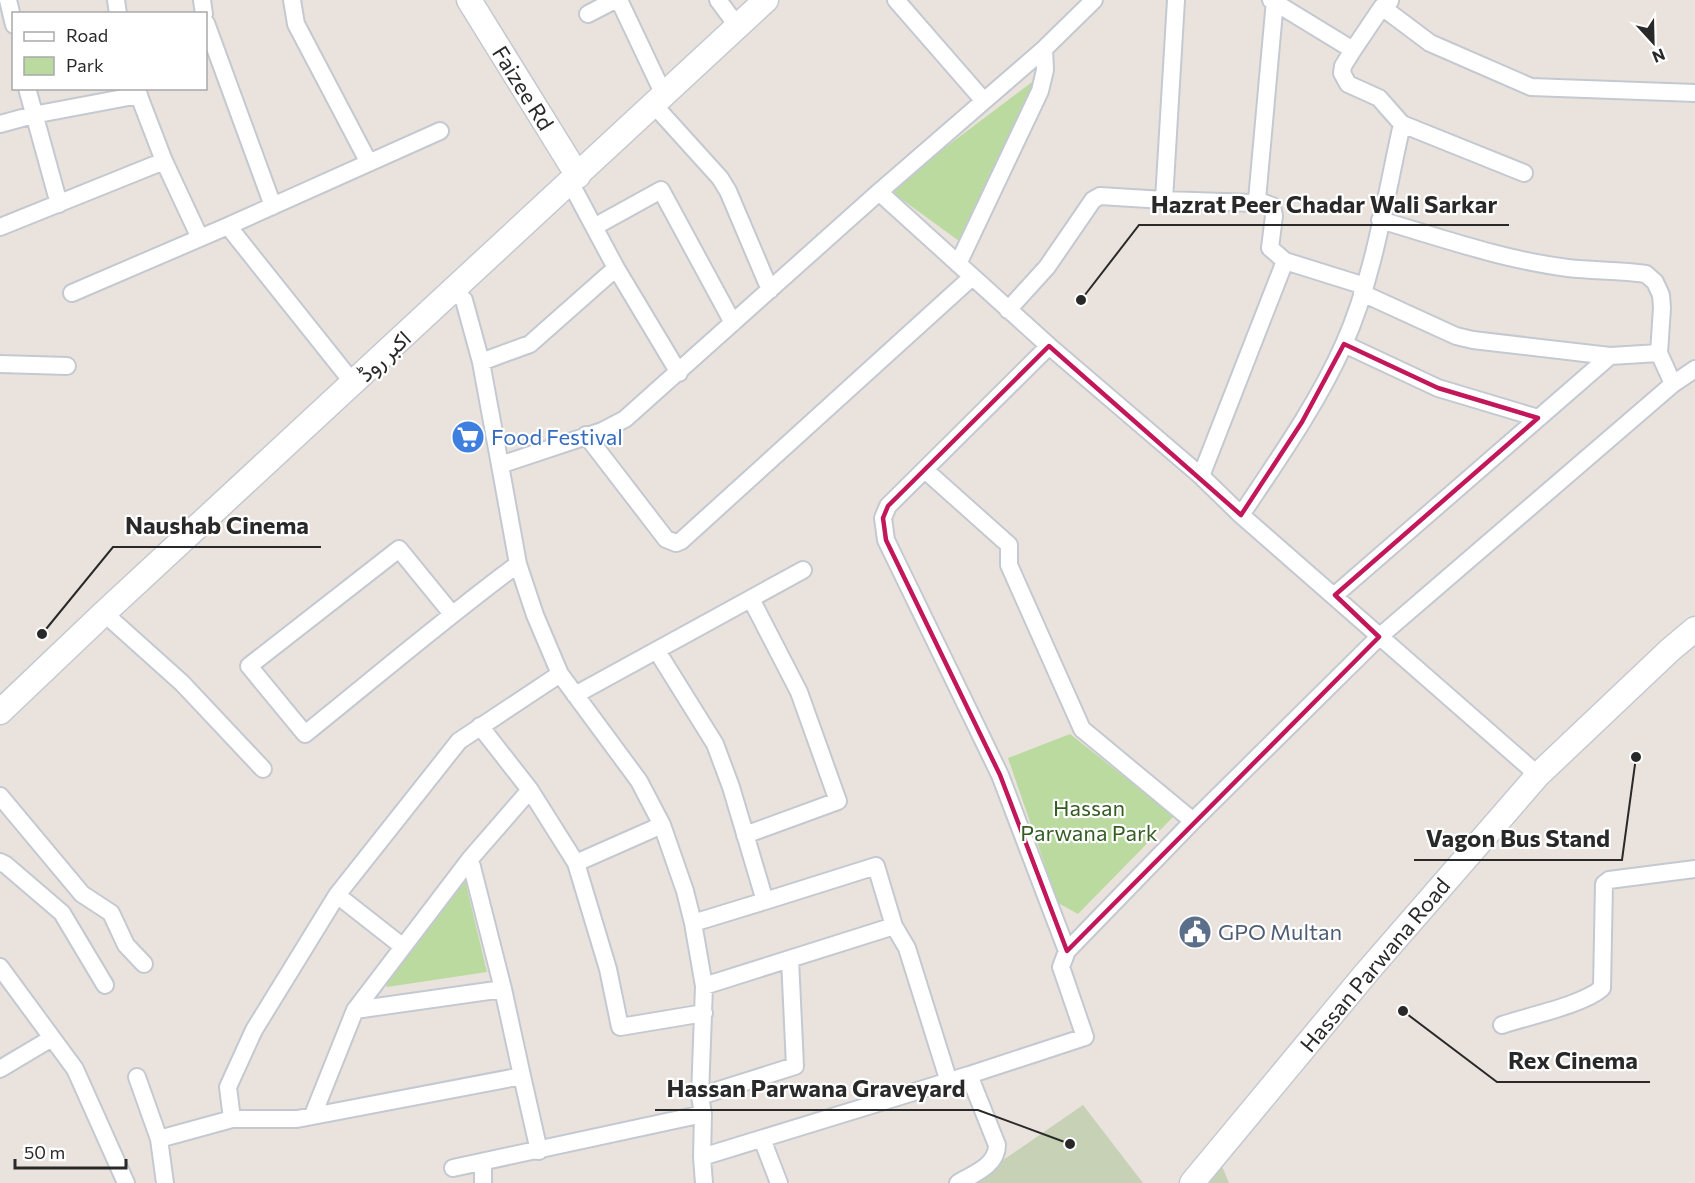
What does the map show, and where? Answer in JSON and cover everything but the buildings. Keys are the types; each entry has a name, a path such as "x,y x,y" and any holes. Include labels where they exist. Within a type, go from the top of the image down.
{"main road":[{"name":"Faizee Rd","path":"469,0 574,179"},
{"name":"اکبر روڈ","path":"0,712 766,0"},
{"name":"Hassan Parwana Road","path":"1192,1183 1367,972 1538,775 1695,629"}],"street":[{"path":"8,0 12,17"},
{"path":"292,0 296,24 369,163"},
{"path":"588,14 617,0 659,100 728,191 770,290"},
{"path":"718,0 738,27"},
{"path":"896,0 984,101"},
{"path":"500,465 602,431 625,419 879,192 1044,49 1094,0"},
{"path":"1164,200 1176,0"},
{"path":"1257,200 1273,0 1353,50"},
{"path":"1524,173 1402,124 1378,98 1348,84 1342,73 1343,66 1386,4 1430,43 1531,87 1695,93"},
{"path":"207,26 273,206"},
{"path":"958,264 1040,91 1045,70 1044,49"},
{"path":"27,90 59,204"},
{"path":"0,124 138,92 164,161 200,238"},
{"path":"1241,515 1302,422 1344,344 1364,290 1402,124"},
{"path":"72,293 228,226 440,130"},
{"path":"0,227 164,161"},
{"path":"574,179 594,227 616,268 679,373"},
{"path":"594,227 661,190 733,322"},
{"path":"879,192 1008,310 1201,476 1241,515 1538,775"},
{"path":"1008,310 1047,267 1096,197 1254,203 1257,200"},
{"path":"1257,200 1272,206 1274,216 1270,248 1285,261 1364,290 1456,336 1610,356 1659,353"},
{"path":"1380,220 1519,258 1567,267 1646,274 1655,282 1661,295 1659,353 1673,384"},
{"path":"228,226 354,384"},
{"path":"1201,476 1285,261"},
{"path":"481,362 530,344 616,268"},
{"path":"586,435 666,539 676,543 681,541 972,277"},
{"path":"454,291 464,300 481,362 518,564 535,615 560,674 639,781 662,825 685,891 704,986 700,1096 703,1114 704,1183"},
{"path":"1344,344 1438,388 1538,418"},
{"path":"1049,346 888,506 883,518 886,540 1000,775 1067,951"},
{"path":"1335,595 1610,356"},
{"path":"0,364 67,366"},
{"path":"702,1157 949,1082 1085,1037 1061,966 1067,951 1193,821 1379,637 1673,384 1695,369"},
{"path":"925,470 1008,545 1009,565 1082,729 1193,821"},
{"path":"452,614 399,549 249,666 305,734 452,614 518,564"},
{"path":"576,695 803,570"},
{"path":"745,835 838,801 799,692 751,599"},
{"path":"104,613 182,683 263,769"},
{"path":"657,651 715,744 731,788 765,901"},
{"path":"232,1119 228,1087 254,1030 337,895 459,741 560,674"},
{"path":"480,726 531,790 576,863 608,969 620,1027 704,1013"},
{"path":"313,1116 355,1010 470,859 531,790"},
{"path":"0,796 82,894 111,913 126,945 144,964"},
{"path":"576,863 662,825"},
{"path":"470,859 503,989 539,1151"},
{"path":"0,862 62,913 105,985"},
{"path":"693,923 876,866 894,926 907,948 949,1082"},
{"path":"1502,1025 1580,1000 1595,994 1602,988 1604,884 1609,880 1695,869"},
{"path":"337,895 402,946"},
{"path":"704,986 894,926"},
{"path":"700,1096 795,1066 789,959"},
{"path":"0,967 75,1069 126,1183"},
{"path":"355,1010 503,989"},
{"path":"0,1069 52,1038"},
{"path":"957,1183 990,1164 998,1153 998,1145 969,1075"},
{"path":"159,1139 232,1119 297,1119 522,1076"},
{"path":"137,1077 159,1139 165,1183"},
{"path":"453,1168 703,1114"},
{"path":"762,1139 778,1183"},
{"path":"483,1163 483,1183"}],"highlighted area":[{"path":"1344,344 1438,388 1538,418 1335,595 1379,637 1067,951 1000,775 886,540 883,518 888,506 1049,346 1241,515 1302,422"}],"green space":[{"path":"1036,79 959,241 889,190"},
{"name":"Hassan Parwana Park","path":"1070,734 1174,816 1078,914 1058,903 1008,758"},
{"path":"465,880 487,972 387,987 384,976"},
{"path":"1083,1105 1143,1183 970,1183"},
{"path":"1222,1166 1229,1183 1208,1183"}],"place":[{"name":"Hazrat Peer Chadar Wali Sarkar","path":"1081,300"},
{"name":"Food Festival","path":"468,437"},
{"name":"Naushab Cinema","path":"42,634"},
{"name":"Vagon Bus Stand","path":"1636,757"},
{"name":"GPO Multan","path":"1195,932"},
{"name":"Rex Cinema","path":"1403,1011"},
{"name":"Hassan Parwana Graveyard","path":"1070,1144"}]}
